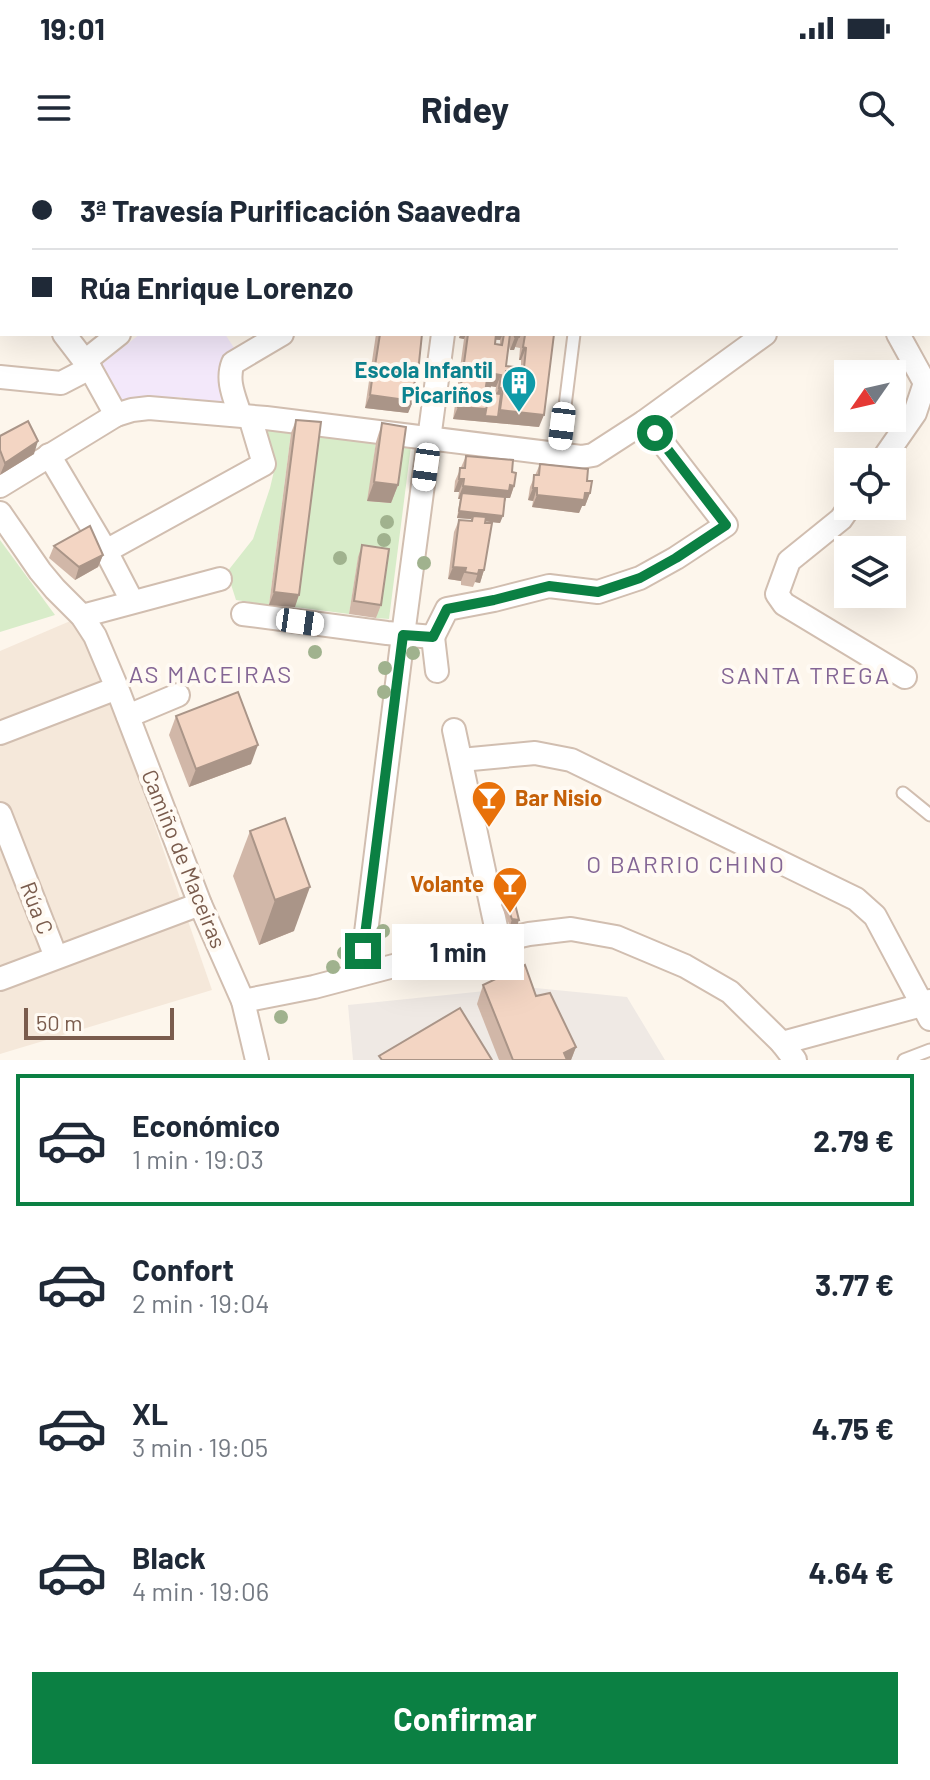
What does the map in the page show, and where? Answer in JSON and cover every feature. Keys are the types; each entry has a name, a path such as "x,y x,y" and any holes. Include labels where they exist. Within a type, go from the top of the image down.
{"street":[{"path":"65,336 87,365 116,415"},
{"path":"0,377 61,383 87,365 117,336"},
{"path":"106,551 264,464 231,386 229,372 233,363 279,336"},
{"path":"361,973 443,336"},
{"path":"0,486 116,415 149,408 245,416 581,457 593,455 762,336"},
{"path":"891,448 915,413 928,384 899,336"},
{"path":"437,671 433,637 447,609 549,586 598,592 640,578 726,525 644,422"},
{"path":"49,455 132,601"},
{"name":"Camiño de Maceiras","path":"0,513 40,571 82,616 95,636 200,904 243,1001 257,1060"},
{"path":"840,520 789,561 777,594 784,604 905,677"},
{"path":"82,616 220,579"},
{"path":"243,614 433,637"},
{"path":"0,733 117,688"},
{"path":"128,716 178,695"},
{"path":"454,730 499,941"},
{"path":"243,1001 314,987 529,934 571,929 616,937 685,966 730,992 789,1052 927,1009 875,916 856,899 571,760 535,753 461,760"},
{"name":"Rúa C","path":"0,814 56,957"},
{"path":"0,979 200,904"}],"lane":[{"path":"559,454 574,336"},
{"path":"903,793 930,815"},
{"path":"904,1060 930,1050"}],"shaded area":[{"path":"137,336 226,336 236,351 223,359 223,410 182,405 182,397 150,398 123,404 101,365"},
{"path":"82,616 212,990 0,1054 0,651"},
{"path":"525,987 627,997 665,1060 353,1060 348,1005"}],"green space":[{"path":"265,429 291,433 269,605 236,600 227,572 253,539 270,488 274,471"},
{"path":"316,435 376,442 368,501 391,503 399,445 411,446 389,619 376,618 384,562 358,558 349,614 295,607"},
{"path":"0,540 55,615 0,632"}],"building":[{"path":"380,336 422,336 418,372 375,366"},
{"path":"468,336 496,336 495,344 502,345 504,336 510,336 506,366 524,368 525,336 554,336 544,415 500,410 501,375 488,373 487,409 458,407","holes":["506,371 523,373 522,386 504,383"]},
{"path":"373,372 415,378 413,401 370,395"},
{"path":"489,393 501,394 498,417 485,416"},
{"path":"296,420 321,422 299,595 274,592"},
{"path":"28,421 38,441 5,463 0,450 0,436"},
{"path":"382,423 406,427 398,485 374,482"},
{"path":"466,456 513,460 512,472 516,473 514,486 510,485 509,491 463,486 464,479 459,479 460,468 465,468"},
{"path":"540,464 588,469 587,481 592,481 590,493 585,493 584,500 537,495 537,488 533,488 534,475 539,475"},
{"path":"462,493 505,497 503,516 459,511"},
{"path":"473,516 486,517 485,523 492,523 484,570 479,570 478,574 465,572 466,568 453,567 459,520 472,521"},
{"path":"90,526 103,555 79,567 54,546"},
{"path":"362,545 389,549 381,605 354,601"},
{"path":"238,692 258,745 196,769 176,716"},
{"path":"285,818 310,887 275,900 250,831"},
{"path":"513,896 519,920 512,919 504,898"},
{"path":"525,965 536,996 550,993 576,1047 564,1053 567,1060 513,1060 483,985"},
{"path":"460,1008 492,1060 382,1060 379,1056"}],"place":[{"name":"Escola Infantil Picariños","path":"519,414"},
{"name":"Bar Nisio","path":"489,829"},
{"name":"Volante","path":"510,915"}],"district":[{"name":"AS MACEIRAS","path":"211,675"},
{"name":"SANTA TREGA","path":"806,676"},
{"name":"O BARRIO CHINO","path":"686,865"}],"route":[{"path":"363,951 403,635 433,637 447,609 549,586 598,592 640,578 726,525 655,433"}]}
